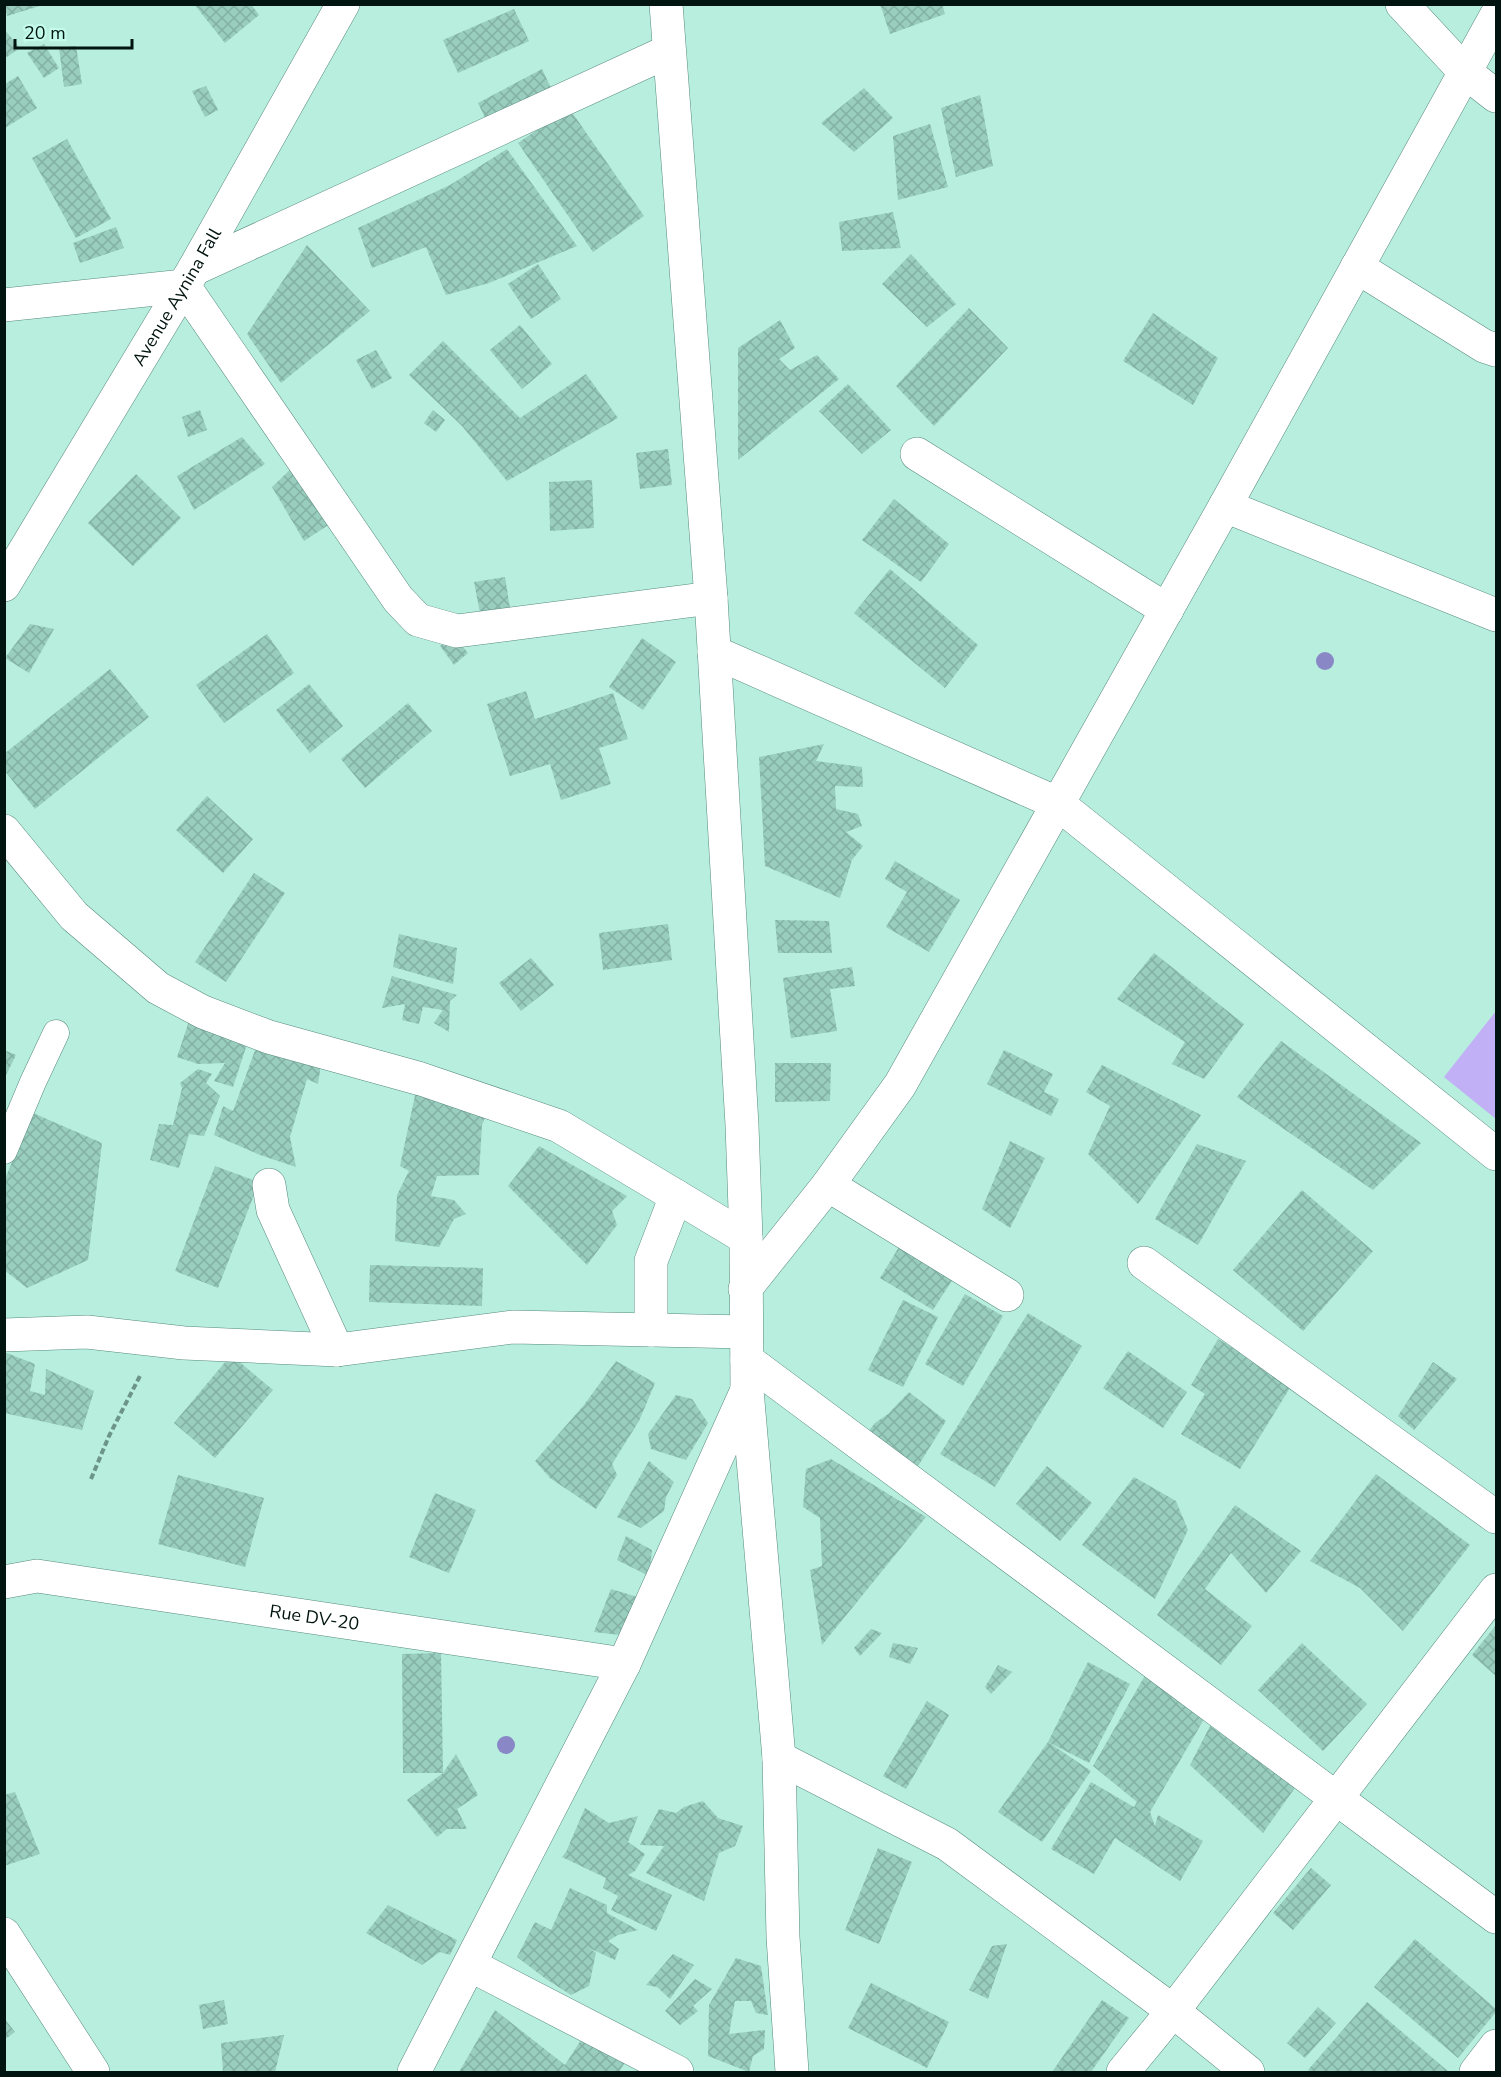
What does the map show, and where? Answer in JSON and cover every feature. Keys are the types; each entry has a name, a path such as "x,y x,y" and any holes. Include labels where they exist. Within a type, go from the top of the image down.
{"street":[{"name":"Avenue Aynina Fall","path":"4,585 189,277 343,4"},
{"path":"666,4 711,598 741,1113 746,1238 747,1361 779,1758 783,1936 792,2073"},
{"path":"1402,4 1464,72 1497,96"},
{"path":"745,1289 828,1185 900,1085 1497,16"},
{"path":"4,305 189,277 669,51"},
{"path":"1357,267 1484,346 1497,350"},
{"path":"189,277 398,599 418,620 457,632 711,598"},
{"path":"917,454 1167,610"},
{"path":"1225,506 1497,615"},
{"path":"714,652 1057,803 1497,1154"},
{"path":"4,831 74,916 158,988 203,1012 269,1037 421,1079 559,1126 746,1238"},
{"path":"4,1151 56,1033"},
{"path":"269,1185 273,1210 337,1350"},
{"path":"828,1185 1007,1295"},
{"path":"651,1330 651,1261 676,1196"},
{"path":"1144,1263 1497,1517"},
{"path":"4,1335 87,1332 184,1343 337,1350 513,1327 651,1330 747,1361 1497,1917"},
{"path":"414,2073 624,1664 747,1361"},
{"name":"Rue DV-20","path":"4,1582 37,1576 624,1664"},
{"path":"1123,2073 1497,1590"},
{"path":"779,1758 947,1844 1173,2011 1248,2073"},
{"path":"4,1934 93,2073"},
{"path":"470,1965 677,2073"},
{"path":"1476,2073 1497,2046"}],"path":[{"path":"92,1479 109,1436 158,1340"}],"shaded area":[{"path":"1496,1011 1496,1119 1444,1077"}],"building":[{"path":"4,4 43,4 43,5 7,16"},
{"path":"194,4 251,4 259,15 225,43"},
{"path":"880,4 942,4 945,14 890,34"},
{"path":"514,9 529,41 458,73 443,40"},
{"path":"4,29 20,48 4,59"},
{"path":"44,44 59,68 44,78 27,53"},
{"path":"76,46 82,84 64,87 59,48"},
{"path":"542,69 553,92 489,126 478,103"},
{"path":"18,76 37,108 5,128 5,84"},
{"path":"206,86 218,110 205,117 192,91"},
{"path":"864,88 893,118 854,152 821,123"},
{"path":"980,95 993,166 956,177 941,108"},
{"path":"569,108 644,216 593,252 518,143"},
{"path":"930,124 948,187 898,200 893,136"},
{"path":"67,139 111,219 76,238 32,158"},
{"path":"507,149 577,246 489,283 446,295 426,247 372,268 358,228 450,185"},
{"path":"893,212 901,248 842,251 839,222"},
{"path":"116,227 124,248 80,263 73,243"},
{"path":"307,245 370,311 281,383 247,334"},
{"path":"911,254 956,304 927,327 882,284"},
{"path":"538,264 561,299 531,319 508,284"},
{"path":"969,308 1008,348 934,426 896,386"},
{"path":"1153,313 1218,358 1193,405 1123,361"},
{"path":"780,320 795,348 779,359 790,370 817,355 839,379 738,460 738,348"},
{"path":"520,325 552,364 522,389 490,350"},
{"path":"443,341 520,418 586,374 618,418 507,481 462,426 409,375"},
{"path":"376,350 392,378 372,389 356,360"},
{"path":"848,384 891,430 862,454 819,411"},
{"path":"200,410 207,430 188,437 182,417"},
{"path":"433,410 445,420 436,432 424,423"},
{"path":"242,437 265,464 194,510 177,476"},
{"path":"668,449 672,485 640,489 636,453"},
{"path":"297,463 333,522 304,541 272,487"},
{"path":"136,474 181,518 133,566 88,523"},
{"path":"592,480 594,528 550,531 549,482"},
{"path":"894,499 949,544 921,582 862,540"},
{"path":"890,569 978,645 945,688 854,613"},
{"path":"505,577 510,608 480,613 474,582"},
{"path":"30,624 54,629 29,673 5,658"},
{"path":"267,634 294,673 224,723 196,685"},
{"path":"453,635 468,653 454,665 440,646"},
{"path":"642,638 676,662 643,710 609,687"},
{"path":"110,669 149,717 35,809 4,770 4,754"},
{"path":"309,684 343,726 310,753 276,710"},
{"path":"526,691 535,719 613,693 628,739 599,748 611,784 561,800 550,764 510,776 487,704"},
{"path":"408,703 432,731 365,788 341,759"},
{"path":"824,744 816,761 862,767 863,787 835,786 836,809 858,814 862,826 846,832 863,846 852,860 840,898 765,866 759,757"},
{"path":"207,796 253,839 223,873 176,830"},
{"path":"895,861 960,900 929,952 886,927 907,892 885,879"},
{"path":"254,873 285,893 226,982 195,962"},
{"path":"775,920 829,921 832,953 778,953"},
{"path":"668,924 672,960 603,970 599,933"},
{"path":"399,934 457,948 453,984 393,967"},
{"path":"1154,953 1244,1024 1204,1079 1172,1064 1185,1042 1117,999"},
{"path":"531,958 554,985 521,1011 499,983"},
{"path":"852,967 855,986 830,989 837,1031 791,1038 783,978"},
{"path":"392,976 457,995 450,1001 449,1032 434,1023 443,1010 423,1007 419,1024 402,1020 405,1004 382,1008"},
{"path":"190,1018 248,1041 233,1087 214,1081 225,1063 198,1064 177,1057"},
{"path":"1281,1041 1421,1143 1373,1190 1237,1097"},
{"path":"258,1042 321,1064 318,1084 307,1079 290,1137 296,1167 260,1155 214,1135 223,1106 233,1111"},
{"path":"4,1050 16,1055 4,1079"},
{"path":"1004,1050 1053,1074 1044,1092 1059,1099 1051,1116 987,1084"},
{"path":"775,1063 831,1063 830,1101 775,1102"},
{"path":"1102,1065 1201,1115 1138,1204 1088,1154 1110,1106 1086,1092"},
{"path":"198,1069 212,1074 206,1083 220,1096 204,1136 189,1134 179,1168 150,1160 159,1124 173,1125 182,1088 180,1083"},
{"path":"417,1086 489,1108 482,1125 479,1175 437,1176 431,1196 454,1200 466,1214 454,1219 439,1247 395,1241 397,1195 409,1171 400,1166"},
{"path":"33,1113 102,1143 88,1260 27,1288 4,1270 4,1181"},
{"path":"1010,1141 1045,1158 1010,1228 982,1209"},
{"path":"1197,1144 1246,1161 1198,1245 1155,1219"},
{"path":"539,1146 627,1196 612,1211 617,1225 587,1265 508,1186"},
{"path":"215,1166 259,1182 218,1288 175,1271"},
{"path":"1302,1190 1373,1251 1303,1331 1233,1270"},
{"path":"899,1247 953,1279 933,1310 880,1278"},
{"path":"370,1265 483,1268 482,1306 369,1302"},
{"path":"965,1294 1003,1316 963,1386 925,1364"},
{"path":"903,1300 938,1317 903,1387 868,1370"},
{"path":"1028,1313 1082,1346 995,1487 940,1454"},
{"path":"1218,1339 1293,1383 1240,1469 1181,1434 1205,1394 1191,1385"},
{"path":"1128,1351 1187,1392 1163,1428 1103,1388"},
{"path":"4,1352 35,1364 30,1391 45,1395 46,1369 94,1391 82,1430 4,1413"},
{"path":"231,1355 273,1390 215,1458 174,1423"},
{"path":"616,1361 655,1383 639,1421 612,1464 617,1475 596,1509 550,1478 535,1461 584,1405"},
{"path":"1433,1362 1457,1379 1414,1430 1398,1416"},
{"path":"909,1392 946,1421 915,1471 866,1434"},
{"path":"676,1395 692,1399 708,1423 686,1460 651,1449 648,1434"},
{"path":"831,1459 926,1517 822,1645 810,1570 822,1566 820,1518 803,1507 806,1469"},
{"path":"649,1461 674,1482 666,1497 664,1511 641,1528 617,1517"},
{"path":"1047,1466 1092,1503 1060,1541 1016,1504"},
{"path":"1376,1474 1470,1545 1403,1631 1360,1588 1310,1561"},
{"path":"178,1475 264,1498 245,1567 158,1544"},
{"path":"1134,1477 1176,1501 1188,1530 1155,1599 1082,1545"},
{"path":"435,1493 476,1510 449,1573 409,1557"},
{"path":"1235,1505 1301,1551 1266,1593 1231,1553 1205,1589 1252,1626 1221,1665 1157,1615"},
{"path":"626,1536 652,1550 649,1576 617,1560"},
{"path":"611,1589 641,1598 629,1636 594,1632"},
{"path":"1496,1625 1496,1676 1472,1655"},
{"path":"871,1629 882,1633 860,1656 854,1648"},
{"path":"893,1643 918,1648 910,1664 889,1657"},
{"path":"1302,1643 1367,1704 1323,1751 1258,1690"},
{"path":"441,1653 443,1773 403,1773 402,1654"},
{"path":"1088,1662 1130,1684 1089,1763 1048,1742"},
{"path":"998,1665 1012,1672 991,1694 985,1687"},
{"path":"1147,1672 1210,1709 1150,1812 1155,1826 1158,1815 1203,1841 1180,1881 1115,1838 1094,1874 1051,1849 1091,1782 1134,1807 1137,1802 1093,1766"},
{"path":"927,1701 949,1715 906,1789 883,1776"},
{"path":"1210,1726 1297,1785 1263,1833 1190,1765"},
{"path":"1048,1742 1091,1771 1042,1842 998,1812"},
{"path":"456,1754 478,1795 457,1809 467,1829 447,1829 437,1837 407,1800 443,1773"},
{"path":"15,1792 40,1854 4,1866 4,1795"},
{"path":"703,1801 718,1818 743,1826 735,1846 719,1853 704,1901 646,1873 664,1846 640,1845 659,1809 676,1813 684,1807"},
{"path":"585,1808 609,1823 638,1816 628,1842 645,1854 635,1871 628,1875 672,1895 656,1931 611,1910 618,1896 603,1888 606,1878 562,1857"},
{"path":"878,1848 912,1862 879,1944 845,1930"},
{"path":"1311,1868 1331,1885 1293,1930 1273,1913"},
{"path":"570,1888 607,1905 607,1913 638,1930 618,1935 608,1941 619,1949 615,1960 589,1948 596,1953 589,1986 571,1995 517,1957 535,1922 551,1930"},
{"path":"388,1905 457,1940 450,1955 440,1952 422,1965 366,1933"},
{"path":"1415,1939 1496,2009 1496,2012 1458,2058 1374,1987"},
{"path":"1007,1944 988,1999 969,1990 992,1946"},
{"path":"673,1954 694,1965 670,1999 657,1987 646,1985"},
{"path":"736,1958 761,1966 768,2015 756,2013 751,2001 735,2001 729,2034 765,2030 764,2049 753,2056 749,2072 708,2056 709,2005"},
{"path":"695,1979 712,1989 693,2006 698,2011 680,2025 665,2011"},
{"path":"871,1983 949,2022 927,2068 848,2028"},
{"path":"224,2000 228,2024 203,2029 199,2005"},
{"path":"1102,2000 1129,2018 1091,2072 1052,2072"},
{"path":"1367,2002 1449,2072 1311,2072 1308,2070"},
{"path":"1318,2007 1336,2023 1305,2058 1287,2043"},
{"path":"495,2010 565,2065 588,2029 632,2051 619,2072 459,2072"},
{"path":"4,2018 15,2032 4,2040"},
{"path":"284,2035 275,2072 223,2072 221,2043"}]}
